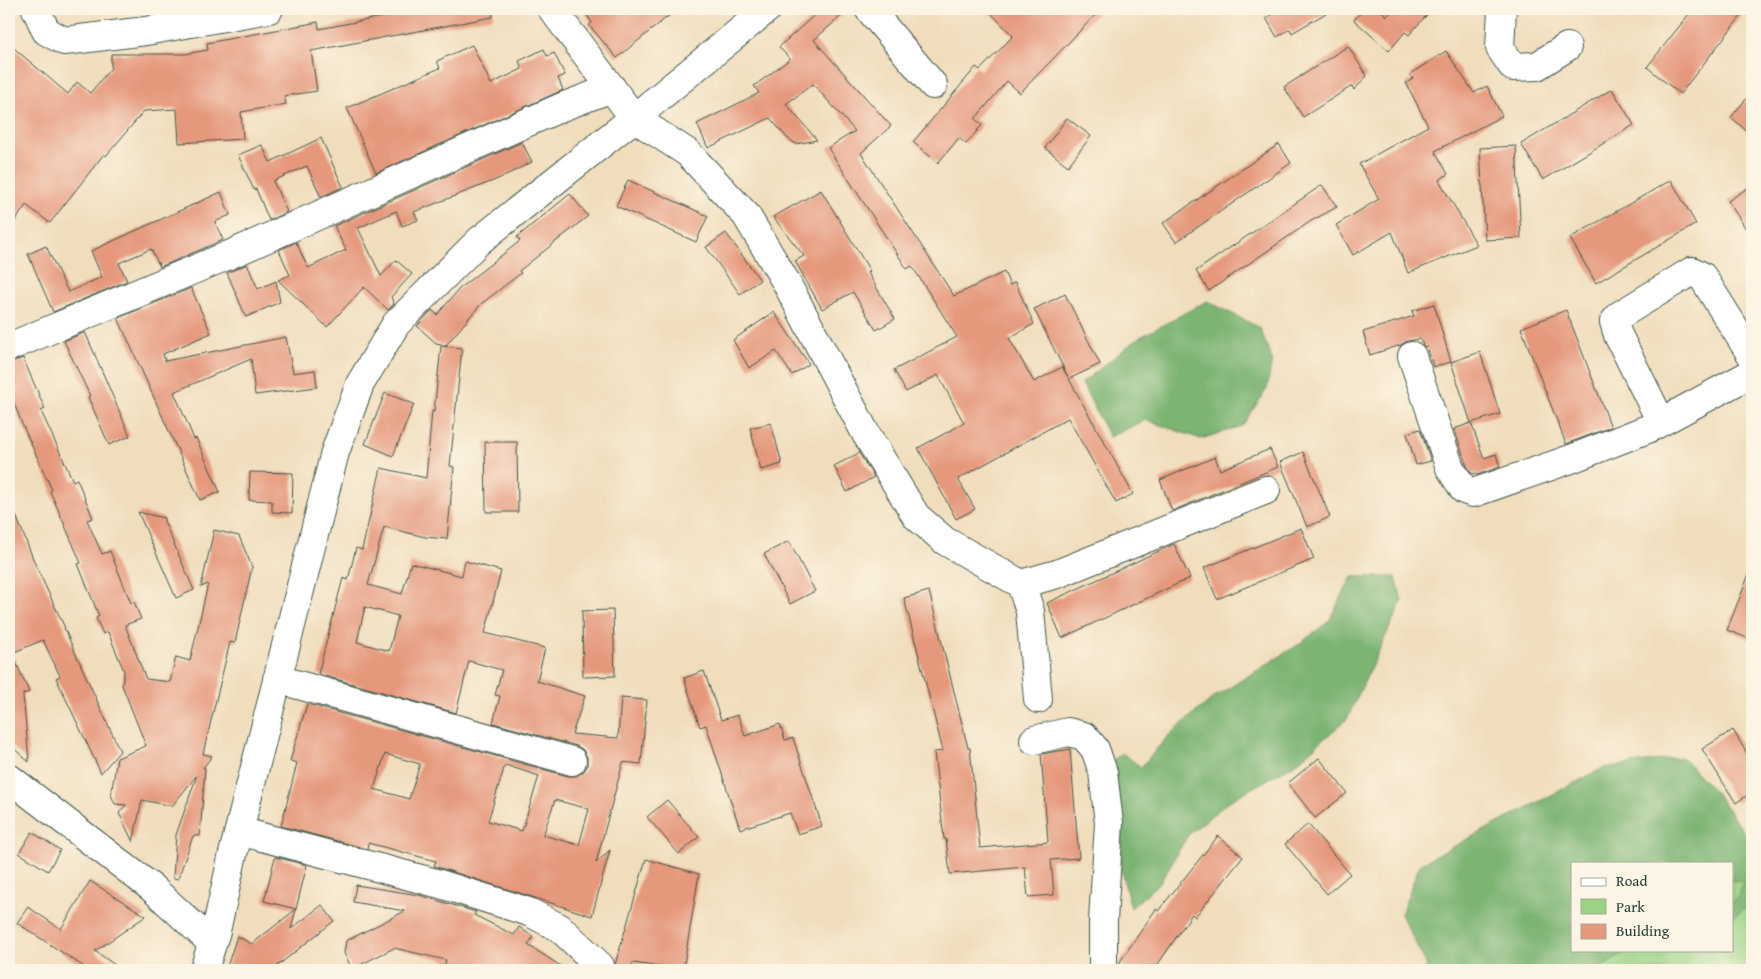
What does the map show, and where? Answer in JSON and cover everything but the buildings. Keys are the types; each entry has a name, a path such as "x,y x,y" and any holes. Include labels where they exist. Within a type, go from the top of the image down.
{"street":[{"path":"28,10 46,31 64,41 146,31 269,9"},
{"path":"552,9 634,118 688,153 746,215 790,290 866,434 916,516 945,541 1021,584 1030,611 1038,699"},
{"path":"204,970 335,452 360,384 396,324 479,241 768,9"},
{"path":"869,9 933,85"},
{"path":"1502,9 1500,48 1513,67 1537,66 1568,47"},
{"path":"9,347 229,255 562,107 612,88"},
{"path":"1661,422 1618,335 1614,322 1620,314 1692,271 1702,276 1752,356"},
{"path":"1412,356 1450,468 1464,490 1472,493 1571,459 1661,422 1752,373"},
{"path":"1021,584 1057,574 1266,490"},
{"path":"277,678 572,761"},
{"path":"1034,740 1068,732 1084,736 1095,749 1103,772 1109,823 1103,922 1103,970"},
{"path":"9,778 152,888 212,943"},
{"path":"239,831 440,884 529,912 560,928 600,966"}],"green space":[{"path":"1207,301 1260,328 1272,360 1267,389 1242,426 1201,439 1146,420 1109,437 1082,383 1137,339"},
{"path":"1352,577 1396,577 1402,601 1347,719 1295,764 1229,801 1188,835 1161,881 1131,908 1121,870 1122,833 1113,760 1122,753 1141,767 1168,736 1213,698 1301,643 1329,621"},
{"path":"1682,757 1717,794 1749,839 1752,849 1752,902 1734,916 1734,901 1740,893 1743,880 1734,881 1734,862 1571,862 1571,952 1625,952 1598,970 1425,970 1427,966 1401,914 1420,864 1603,768"},
{"path":"1752,861 1752,970 1567,970 1598,952 1734,952 1734,872"},
{"path":"1273,962 1285,970 1260,970"}]}
